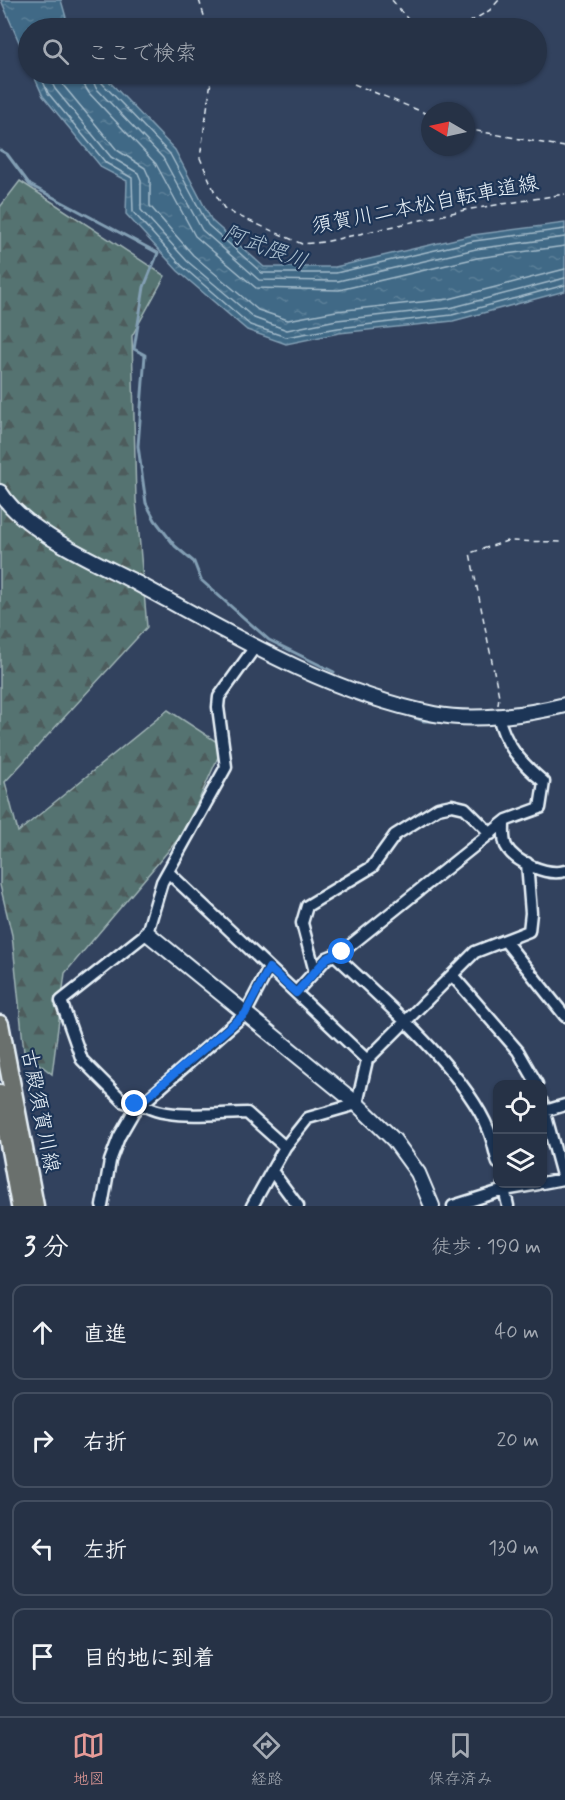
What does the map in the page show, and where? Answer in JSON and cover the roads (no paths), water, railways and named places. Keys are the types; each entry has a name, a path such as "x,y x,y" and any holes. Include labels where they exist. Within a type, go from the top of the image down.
{"main road":[{"name":"古殿須賀川線","path":"0,1024 35,1206"},
{"name":"古殿須賀川線","path":"0,1094 20,1206"}],"street":[{"path":"0,492 5,501 45,535 255,647 299,668 399,705 436,714 498,715 565,705"},
{"path":"255,647 219,697 218,707 226,767 224,775 162,882 147,933 61,1001 87,1065 124,1102 132,1104 141,1102 153,1110 173,1113 247,1113 285,1147"},
{"path":"296,993 327,958 342,952 504,823 540,808 544,782 526,767 502,736 498,715"},
{"path":"315,972 302,922 307,906 372,867 395,835 438,808 452,805 465,808 490,834"},
{"path":"504,823 503,838 507,847 527,863 550,873 565,871"},
{"path":"357,1104 366,1060 475,952 520,936 530,928 527,863"},
{"path":"168,872 366,1060"},
{"path":"147,933 357,1104 394,1140 418,1173 432,1206"},
{"path":"505,941 565,1016"},
{"path":"335,955 405,1021 474,1102 490,1132 493,1144"},
{"path":"102,1206 110,1161 119,1137 141,1102 245,1014 269,968"},
{"path":"452,975 518,1051 535,1080"},
{"path":"252,1206 285,1147 308,1118 357,1104"},
{"path":"547,1106 565,1105"},
{"path":"547,1118 563,1179 547,1182"},
{"path":"272,1171 298,1206"},
{"path":"453,1206 501,1188"},
{"path":"504,1188 508,1206"}],"water":[{"path":"1,0 61,0 66,18 18,18 18,40"},
{"path":"38,84 112,84 175,150 212,221 264,267 335,267 473,235 565,223 565,291 453,321 339,333 286,344 247,330 178,271 126,214 127,181 102,168 43,96"}],"waterway":[{"path":"0,150 7,154 30,185 158,253 144,287 134,349 145,355 138,446 146,503 155,520 175,546 194,562 201,580 269,640 334,672"},
{"path":"396,711 424,721 435,721"},
{"path":"513,722 565,713"}],"water label":[{"name":"阿武隈川","path":"265,248"}]}
